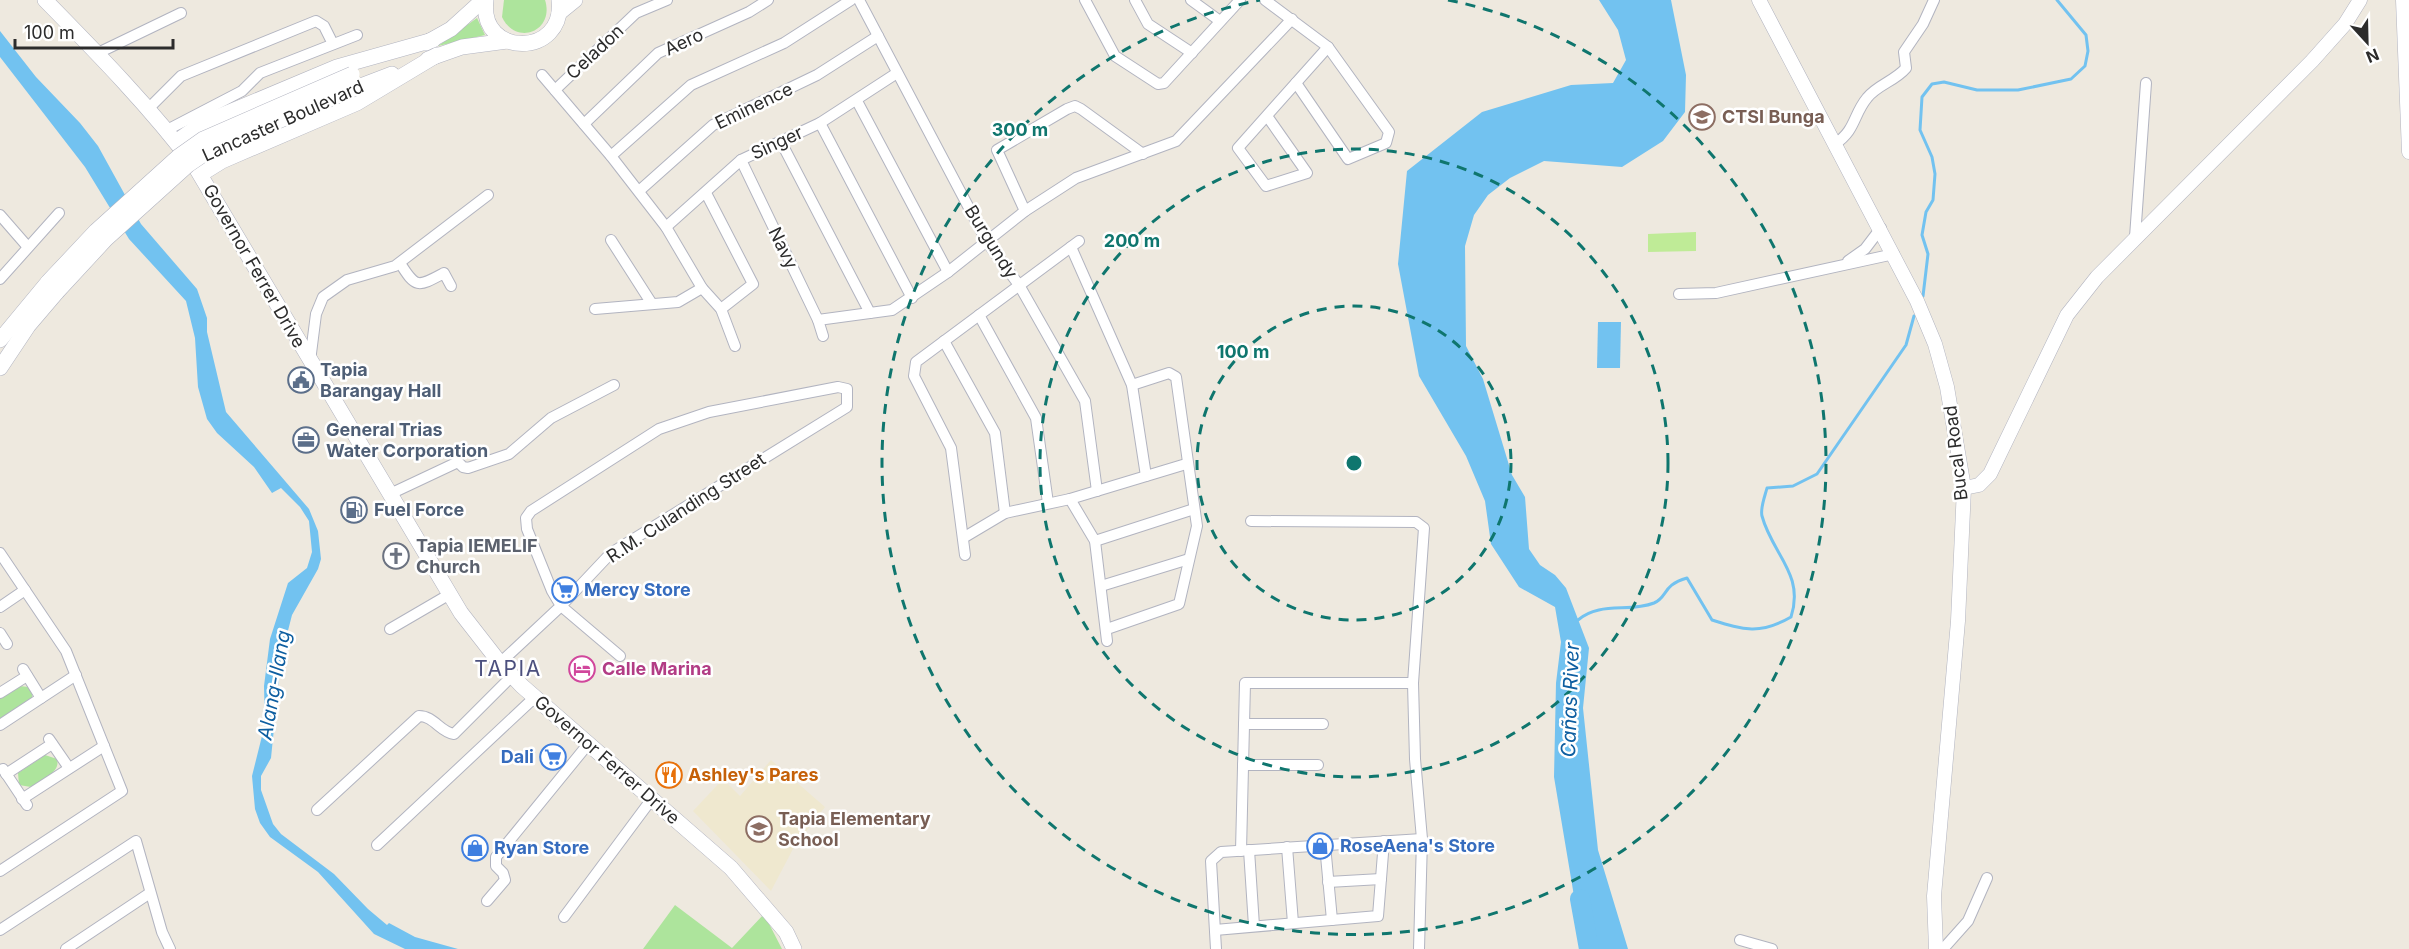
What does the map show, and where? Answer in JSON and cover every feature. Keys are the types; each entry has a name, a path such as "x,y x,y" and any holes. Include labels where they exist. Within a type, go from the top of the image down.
{"main road":[{"name":"Governor Ferrer Drive","path":"45,0 98,53 172,135 201,174 310,362 450,594 500,663 534,698 589,743 651,800 731,868 786,932 794,949"},
{"path":"484,0 489,23 496,33 507,41"},
{"name":"Lancaster Boulevard","path":"435,48 451,29 484,0"},
{"path":"559,6 575,0"},
{"name":"Lancaster Boulevard","path":"0,368 53,287 96,231 179,156 203,139 435,48 507,41 526,44 539,40 555,26 559,6"},
{"path":"172,135 338,67 435,48"},
{"path":"201,174 222,161 357,104 435,48"},
{"name":"Lancaster Boulevard","path":"0,340 53,287"}],"street":[{"name":"Celadon","path":"555,90 636,13 667,0"},
{"name":"Aero","path":"584,124 658,53 749,12 768,0"},
{"path":"611,156 691,85 784,43 851,0"},
{"name":"Burgundy","path":"859,0 987,242 1019,285 1085,402 1098,491"},
{"path":"1085,0 1115,56 1158,84 1164,83 1240,0"},
{"path":"1135,0 1148,24 1192,53"},
{"path":"1191,0 1221,21"},
{"path":"1265,0 1328,47 1389,132 1386,143 1348,159 1296,83"},
{"name":"Bucal Road","path":"1759,0 1894,254 1935,344 1947,387 1964,488 1958,621 1934,897 1936,949"},
{"path":"1834,144 1851,131 1868,98 1899,76 1906,68 1904,52 1923,24 1934,0"},
{"path":"1964,488 1978,485 1990,474 2067,315 2097,277 2312,61 2345,24 2360,0"},
{"path":"2403,0 2409,152"},
{"path":"98,53 181,13"},
{"path":"818,320 892,310 948,272 1025,211 1076,178 1176,141 1292,18"},
{"path":"148,109 181,76 316,21 324,26 333,44"},
{"path":"172,135 242,92 260,73 357,35"},
{"name":"Eminence","path":"639,191 713,124 817,75 878,36"},
{"path":"1267,116 1307,173 1266,186 1238,148 1328,47"},
{"name":"Singer","path":"666,227 741,160 820,123 897,73"},
{"path":"542,75 611,156 666,227 702,288 722,309 735,346"},
{"path":"2135,237 2146,83"},
{"path":"857,101 948,272"},
{"path":"1025,211 998,150 1067,109 1075,106 1081,109 1143,154"},
{"path":"820,123 912,298"},
{"path":"781,142 870,313"},
{"name":"Navy","path":"741,160 818,320 823,336"},
{"path":"706,193 753,284 722,309"},
{"path":"310,362 316,314 324,297 347,280 383,271 400,263 488,195"},
{"path":"0,279 27,246 59,213"},
{"path":"0,216 27,246"},
{"path":"1842,265 1866,249 1881,228"},
{"path":"611,240 652,304"},
{"path":"965,555 951,448 914,376 916,362 1075,244 1132,385 1146,476"},
{"path":"1679,294 1716,292 1894,254"},
{"path":"400,263 412,281 417,284 425,283 444,273 451,286"},
{"path":"595,309 678,302 702,288"},
{"path":"979,315 1036,418 1048,503"},
{"path":"944,342 994,433 1005,513"},
{"path":"1107,629 1179,604 1197,526 1186,464 1176,377 1169,373 1132,385"},
{"path":"390,494 458,462 468,468 501,458 517,448 551,418 614,385"},
{"name":"R.M. Culanding Street","path":"500,663 561,606 611,553 847,407 848,389 838,387 709,412 659,429 531,511 526,519 527,529 552,591 561,606"},
{"path":"963,538 1005,513 1070,499 1186,464"},
{"path":"1070,499 1095,541 1107,641"},
{"path":"1095,541 1194,509"},
{"path":"1251,521 1422,524 1424,528 1413,683 1414,759 1422,840 1419,949"},
{"path":"0,553 66,651 122,791 0,871"},
{"path":"1101,586 1189,559"},
{"path":"0,607 25,590"},
{"path":"390,629 450,594"},
{"path":"561,606 620,656"},
{"path":"0,693 25,672 41,698"},
{"path":"0,725 76,675"},
{"path":"317,810 419,716 430,719 444,731 454,734 512,675"},
{"path":"1254,926 1245,850 1243,765 1245,683 1413,683"},
{"path":"377,845 534,698"},
{"path":"1244,724 1323,724"},
{"path":"69,768 51,741 4,772 24,802 69,768 104,746"},
{"path":"487,901 505,880 503,873 496,866 496,857 589,743"},
{"path":"1243,765 1318,765"},
{"path":"564,917 651,800"},
{"path":"1216,949 1212,861 1221,852 1422,840"},
{"path":"0,930 136,841 150,893 170,949"},
{"path":"1215,930 1378,916 1384,841"},
{"path":"1325,845 1332,920"},
{"path":"1287,847 1293,923"},
{"path":"1943,949 1968,921 1987,878"},
{"path":"1328,882 1381,879"},
{"path":"66,949 150,893"},
{"path":"1740,940 1772,949"}],"shaded area":[{"name":"Tapia Elementary School","path":"771,760 825,807 794,847 771,891 693,811 723,779 740,796"}],"green space":[{"path":"504,0 545,0 547,11 544,20 532,31 524,33 516,31 508,26 502,17"},
{"path":"477,18 485,35 438,46"},
{"path":"1696,232 1696,251 1648,252 1648,234"},
{"path":"19,686 29,687 32,699 0,721 0,698"},
{"path":"45,755 57,759 53,772 31,787 19,785 18,773"},
{"path":"675,905 732,948 764,914 782,949 643,949"}],"water":[{"path":"1599,0 1671,0 1686,75 1685,112 1663,141 1622,167 1544,161 1510,178 1488,195 1474,215 1465,246 1466,346 1483,379 1512,475 1525,497 1529,549 1540,565 1555,575 1566,588 1589,648 1583,708 1598,850 1628,949 1594,949 1575,902 1554,777 1556,683 1561,642 1555,607 1519,587 1491,544 1485,501 1466,456 1419,376 1398,264 1407,171 1482,112 1571,85 1613,83 1626,60 1618,30"},
{"name":"Alang-Ilang","path":"0,31 36,77 80,123 98,146 141,224 197,289 207,318 207,332 226,412 309,509 318,531 321,559 318,569 292,615 281,658 271,758 261,776 261,790 273,824 281,834 334,874 387,925 389,923 415,937 458,949 405,949 374,934 318,872 270,837 260,823 255,809 252,776 265,724 264,686 270,639 288,583 307,568 312,552 309,521 300,507 281,488 272,493 254,467 217,433 207,419 198,387 195,338 186,301 129,239 85,167 0,57"},
{"path":"1598,322 1621,322 1620,368 1597,368"}],"waterway":[{"path":"1923,296 1928,254 1922,235 1926,212 1933,200 1935,174 1932,157 1920,130 1922,97 1932,84 1944,82 1977,90 2018,90 2071,79 2085,66 2088,51 2086,35 2057,0"},
{"path":"1578,620 1596,611 1654,603 1662,598 1669,587 1687,578 1712,620 1752,629 1780,623 1791,617 1794,602 1791,576 1762,516 1767,488 1793,486 1817,474 1906,345 1914,316"},
{"name":"Cañas River","path":"1580,899 1589,949"}],"place":[{"name":"CTSI Bunga","path":"1702,117"},
{"name":"Tapia Barangay Hall","path":"301,380"},
{"name":"General Trias Water Corporation","path":"306,440"},
{"name":"Fuel Force","path":"354,510"},
{"name":"Tapia IEMELIF Church","path":"396,556"},
{"name":"Mercy Store","path":"565,590"},
{"name":"Calle Marina","path":"582,669"},
{"name":"Dali","path":"553,757"},
{"name":"Ashley's Pares","path":"669,775"},
{"name":"Tapia Elementary School","path":"759,829"},
{"name":"RoseAena's Store","path":"1320,846"},
{"name":"Ryan Store","path":"475,848"}],"district":[{"name":"TAPIA","path":"508,669"}]}
